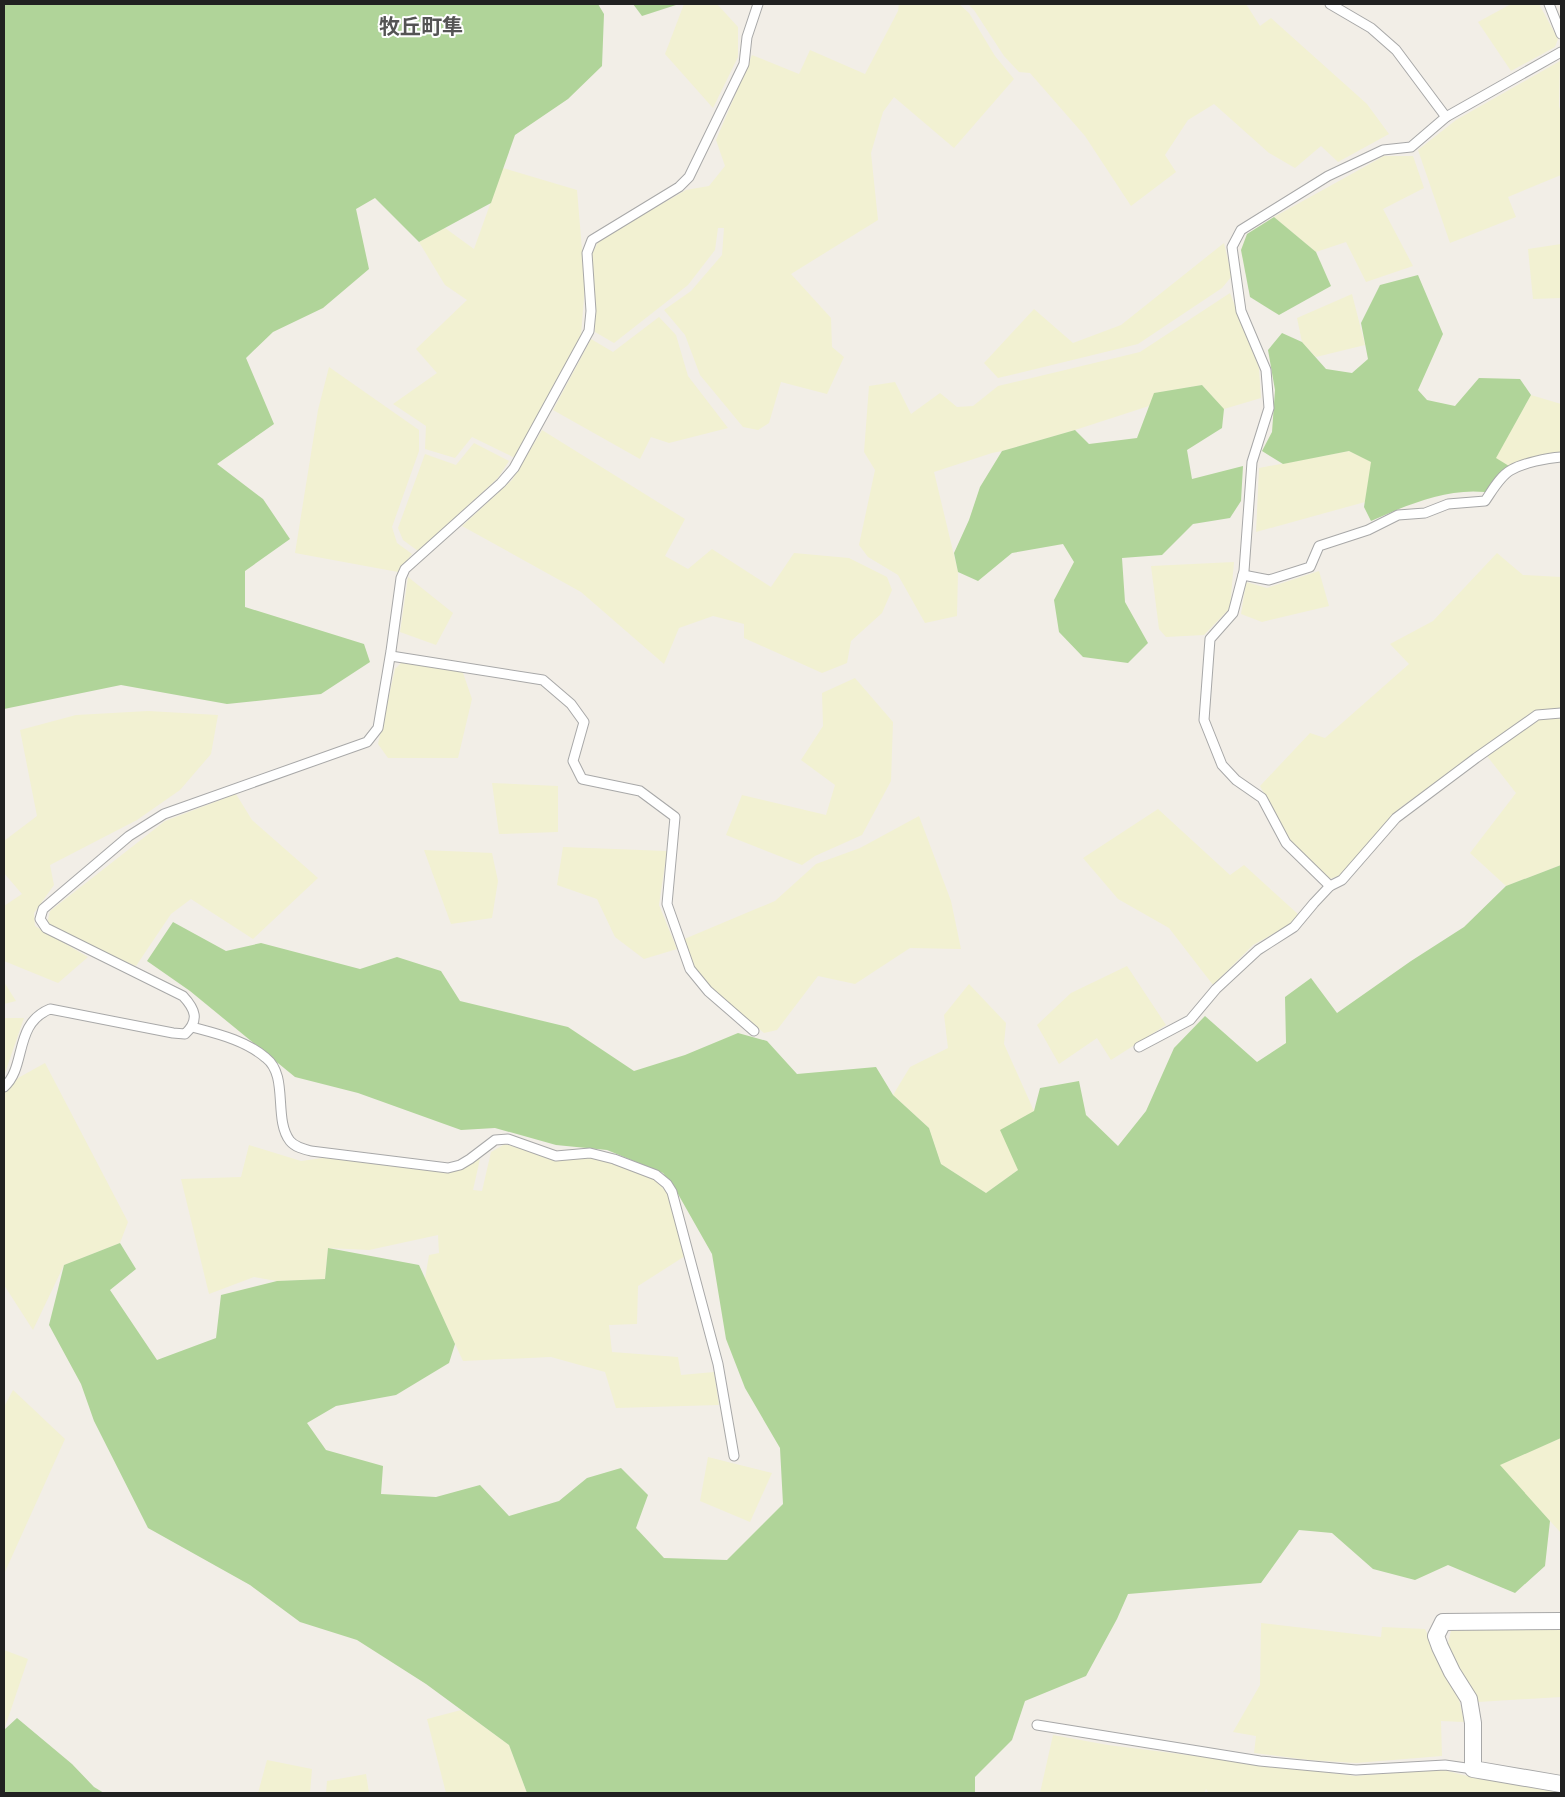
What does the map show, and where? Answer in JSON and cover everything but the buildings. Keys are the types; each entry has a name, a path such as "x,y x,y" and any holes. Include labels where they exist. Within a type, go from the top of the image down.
{"street":[{"path":"1561,1621 1443,1622 1436,1636 1452,1672 1469,1699 1473,1723 1473,1769 1561,1784"}],"lane":[{"path":"4,1086 10,1081 30,1024 40,1013 50,1009 173,1033 185,1034 192,1027 195,1017 192,1006 183,996 46,928 40,919 43,909 130,836 164,814 367,742 378,728 391,656 401,578 405,569 501,483 514,468 588,331 591,311 588,253 592,240 679,187 689,177 744,64 747,37 758,4"},
{"path":"1330,4 1371,28 1396,50 1446,117"},
{"path":"1549,4 1561,34"},
{"path":"1330,886 1286,843 1262,798 1236,780 1222,765 1204,720 1210,640 1233,613 1243,575 1252,462 1269,408 1266,370 1241,311 1232,247 1241,230 1328,176 1383,150 1411,147 1446,117 1561,52"},
{"path":"1243,575 1269,580 1310,567 1319,546 1368,530 1398,515 1425,513 1448,504 1485,500 1502,478 1511,470 1545,459 1561,457"},
{"path":"391,656 543,680 572,704 584,722 573,761 582,779 640,791 675,817 667,904 690,969 708,990 754,1031"},
{"path":"1139,1047 1190,1020 1216,988 1258,950 1294,927 1330,886 1342,880 1396,818 1537,715 1561,713"},
{"path":"192,1027 234,1038 267,1058 274,1068 278,1080 284,1129 290,1141 297,1147 310,1151 448,1168 460,1165 495,1140 508,1139 556,1156 590,1153 656,1175 667,1184 672,1192 718,1364 734,1456"},
{"path":"1037,1725 1269,1762 1356,1770 1445,1765 1473,1769"}],"green space":[{"path":"4,4 598,4 604,14 602,66 568,99 515,135 491,203 419,242 375,198 356,209 369,269 323,308 273,332 246,358 274,424 217,464 263,499 290,539 245,571 245,607 364,644 370,662 321,694 227,704 121,685 4,709"},
{"path":"633,4 679,4 642,16"},
{"path":"684,4 717,4 738,27 738,57 713,108 665,54"},
{"path":"899,4 959,4 969,13 995,56 1014,79 954,148 894,97 883,112 871,153 878,220 791,274 831,318 832,347 844,357 827,394 781,382 769,423 758,430 743,427 700,375 685,335 664,310 691,291 722,255 724,228 718,228 715,250 688,285 614,343 595,332 592,254 599,240 686,190 709,186 725,166 716,140 752,55 799,74 810,50 865,74 898,11"},
{"path":"968,4 1246,4 1260,26 1271,18 1367,104 1389,134 1338,162 1321,146 1295,168 1269,153 1214,104 1188,120 1165,155 1176,172 1131,206 1085,136 1030,73 1019,72 1004,56 974,10"},
{"path":"1511,4 1539,4 1558,39 1555,47 1511,71 1478,22"},
{"path":"1560,61 1561,175 1508,197 1516,217 1450,243 1418,150 1456,120"},
{"path":"1384,156 1413,156 1424,188 1383,209 1413,266 1366,282 1346,242 1316,252 1274,217"},
{"path":"503,168 577,190 585,285 581,335 515,458 472,437 455,458 425,449 426,426 393,404 437,373 416,349 467,300 445,285 419,242 445,228 474,249"},
{"path":"1274,217 1316,252 1331,286 1279,315 1250,297 1241,250 1247,234"},
{"path":"1224,243 1232,276 1222,288 1138,344 998,378 984,363 1034,309 1073,343 1121,325"},
{"path":"1561,244 1561,298 1533,299 1528,249"},
{"path":"1418,275 1443,334 1418,390 1427,400 1455,406 1479,378 1520,379 1531,395 1496,458 1509,466 1485,492 1470,491 1441,495 1371,521 1364,507 1371,462 1349,451 1283,464 1262,451 1272,432 1275,390 1268,350 1282,333 1302,342 1326,369 1352,373 1368,359 1361,323 1380,285"},
{"path":"1230,293 1259,368 1261,398 1224,409 1202,385 1155,393 1149,406 934,472 958,572 957,616 925,623 898,575 868,557 859,545 875,470 864,452 869,386 895,382 911,414 940,393 957,407 973,406 998,386 1140,352"},
{"path":"1352,294 1365,345 1316,357 1302,342 1297,318"},
{"path":"659,317 676,335 688,376 728,428 669,443 651,437 640,459 553,410 591,339 613,352"},
{"path":"329,367 419,430 419,451 392,527 397,543 412,554 398,572 295,553 318,410"},
{"path":"1202,385 1224,409 1222,428 1187,450 1192,479 1243,466 1241,501 1230,518 1193,524 1162,555 1122,558 1125,602 1148,643 1128,663 1083,657 1059,632 1054,600 1074,562 1063,544 1012,553 978,581 958,572 954,553 969,520 980,487 1002,451 1075,430 1089,444 1137,438 1154,393"},
{"path":"1531,395 1561,404 1561,452 1509,466 1495,459"},
{"path":"542,430 685,519 665,556 688,569 712,549 771,587 794,553 849,558 887,577 892,590 882,613 851,641 847,663 822,673 744,638 744,624 713,616 679,628 664,664 581,592 462,526 512,480"},
{"path":"474,443 509,461 498,478 418,551 403,540 398,528 425,454 456,465"},
{"path":"1349,451 1372,462 1365,502 1256,532 1259,468"},
{"path":"1497,553 1523,575 1561,577 1561,708 1537,712 1401,807 1342,875 1329,879 1288,838 1260,786 1310,733 1325,738 1409,664 1390,644 1433,621"},
{"path":"1234,562 1230,608 1204,635 1166,637 1159,629 1151,566"},
{"path":"1319,571 1329,606 1262,622 1241,614 1246,582 1267,588"},
{"path":"408,577 453,613 436,645 400,632"},
{"path":"403,661 462,670 472,699 458,758 388,758 378,744 395,669"},
{"path":"855,678 893,722 891,781 862,835 815,856 802,865 726,835 742,795 826,815 835,785 801,760 823,726 822,693"},
{"path":"148,711 218,715 211,754 180,790 137,820 50,865 54,885 34,913 35,926 88,957 58,983 4,961 4,906 22,894 4,873 4,841 37,816 20,730 76,715"},
{"path":"1559,718 1561,721 1561,865 1506,886 1470,853 1516,793 1487,756 1537,720"},
{"path":"492,783 558,786 558,832 499,834"},
{"path":"236,794 252,820 318,878 253,939 191,899 171,914 136,966 46,928 50,911 165,821"},
{"path":"1158,809 1230,875 1244,865 1299,915 1289,925 1253,945 1213,985 1169,928 1118,899 1083,858"},
{"path":"919,816 951,901 961,949 910,948 855,984 818,976 777,1030 764,1033 698,977 682,940 775,901 816,864 860,848"},
{"path":"563,847 667,851 659,905 677,949 644,959 615,937 597,899 557,885"},
{"path":"424,850 492,853 498,881 492,918 451,924"},
{"path":"1561,865 1561,1438 1500,1465 1550,1521 1545,1566 1515,1593 1448,1565 1415,1580 1373,1569 1332,1533 1299,1530 1261,1583 1128,1594 1117,1619 1086,1676 1025,1701 1012,1740 975,1777 975,1793 527,1793 509,1745 426,1684 357,1640 300,1622 250,1585 148,1528 94,1421 81,1384 49,1325 64,1265 120,1243 136,1269 110,1290 157,1360 216,1338 221,1295 277,1281 325,1279 328,1248 419,1265 455,1344 449,1363 396,1395 336,1406 307,1423 326,1450 383,1466 381,1494 436,1497 480,1485 509,1516 559,1501 587,1478 621,1468 648,1495 636,1528 664,1558 727,1560 783,1504 780,1448 745,1388 726,1339 712,1254 678,1194 663,1173 607,1150 556,1145 495,1128 461,1130 358,1093 295,1077 190,991 147,961 173,922 226,951 261,943 360,969 397,957 441,971 460,1001 568,1027 634,1071 685,1055 738,1033 767,1041 797,1074 876,1067 893,1095 929,1128 941,1164 986,1193 1018,1170 1000,1130 1034,1111 1040,1088 1079,1081 1086,1115 1118,1146 1146,1111 1174,1048 1205,1016 1257,1062 1286,1043 1285,997 1311,978 1337,1013 1411,961 1464,927 1506,886"},
{"path":"1127,966 1166,1025 1111,1060 1097,1038 1059,1064 1037,1025 1071,993"},
{"path":"4,982 16,1001 4,1004"},
{"path":"969,984 1006,1023 1004,1044 1034,1111 1018,1170 986,1193 941,1164 929,1128 893,1095 910,1067 948,1048 944,1015"},
{"path":"4,1018 24,1018 4,1076"},
{"path":"45,1063 128,1222 120,1243 64,1265 33,1330 4,1285 4,1092 18,1078"},
{"path":"505,1144 553,1158 591,1156 654,1179 668,1193 685,1256 638,1286 637,1324 609,1325 612,1352 678,1357 681,1375 714,1372 719,1405 616,1408 605,1372 551,1357 463,1361 425,1279 429,1255 439,1253 438,1235 369,1250 328,1248 325,1279 277,1281 254,1277 209,1294 181,1179 241,1177 249,1145 301,1161 330,1157 451,1171 480,1159 473,1190 482,1191 491,1152"},
{"path":"13,1390 65,1439 4,1574 4,1407"},
{"path":"1561,1438 1561,1533 1499,1465"},
{"path":"708,1457 772,1473 750,1522 700,1501"},
{"path":"1261,1623 1381,1637 1382,1627 1425,1629 1459,1699 1464,1722 1441,1721 1442,1756 1356,1763 1309,1760 1254,1753 1256,1736 1233,1732 1260,1685"},
{"path":"1452,1627 1561,1629 1561,1697 1478,1702 1447,1647"},
{"path":"4,1650 28,1659 4,1730"},
{"path":"461,1710 509,1745 527,1793 446,1793 427,1719"},
{"path":"17,1718 72,1764 94,1787 104,1793 4,1793 4,1730"},
{"path":"1053,1735 1108,1745 1355,1776 1440,1769 1475,1778 1561,1791 1561,1793 1209,1793 1206,1789 1204,1793 1040,1793"},
{"path":"267,1760 312,1769 310,1793 258,1793"},
{"path":"366,1774 369,1793 326,1793 327,1781"}],"district":[{"name":"牧丘町隼","path":"421,25"}]}
